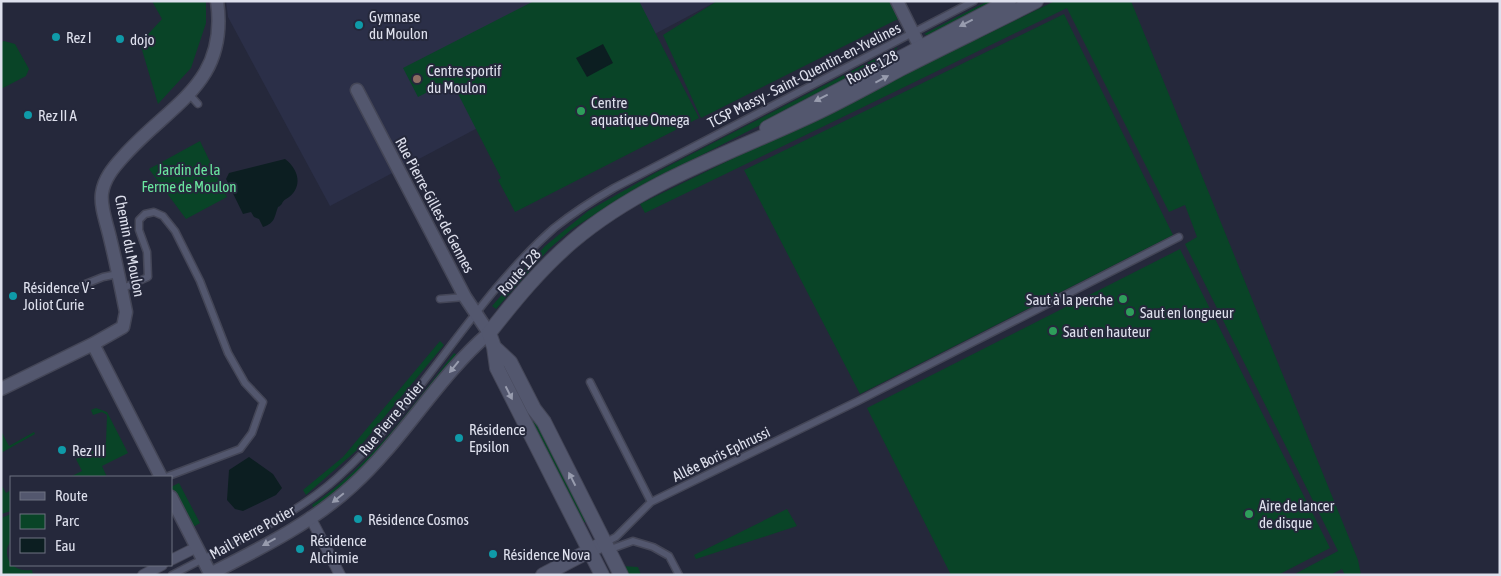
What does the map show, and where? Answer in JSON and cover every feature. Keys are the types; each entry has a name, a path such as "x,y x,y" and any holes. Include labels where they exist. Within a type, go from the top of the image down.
{"main road":[{"name":"Route 128","path":"489,333 521,291 573,241 623,206 720,154 797,122 1009,1"},
{"name":"Route 128","path":"922,52 1036,1"},
{"path":"489,333 494,347 497,368 602,575"},
{"path":"494,347 510,362 534,409 544,422 621,575"},
{"path":"543,575 589,551 606,546"}],"street":[{"name":"Chemin du Moulon","path":"1,390 123,327 126,312 102,201 106,178 130,149 189,94 202,79 213,60 218,39 218,1"},
{"path":"897,1 922,52"},
{"name":"Rue Pierre-Gilles de Gennes","path":"357,90 465,297 489,333"},
{"name":"Rue Pierre Potier","path":"310,517 333,502 363,475 391,445 461,359 489,333"},
{"path":"93,344 160,476"},
{"path":"172,499 210,575"},
{"path":"310,517 340,575"},
{"name":"Mail Pierre Potier","path":"210,575 310,517"},
{"name":"Mail Pierre Potier","path":"172,560 200,553"},
{"path":"143,575 160,566"}],"lane":[{"name":"TCSP Massy - Saint-Quentin-en-Yvelines","path":"172,575 200,553 276,519 319,493 338,477 394,416 523,259 554,228 580,208 614,188 974,1"},
{"path":"189,94 198,104"},
{"path":"121,289 148,277 147,252 139,220 145,214 154,212 163,216 175,231 200,282 228,353 238,372 263,402 252,433 240,449 169,476"},
{"name":"Allée Boris Ephrussi","path":"606,546 652,502 858,401 1179,237"},
{"path":"83,285 103,277 118,274"},
{"path":"440,299 465,297"},
{"path":"590,382 652,502"},
{"path":"606,546 633,541 653,547 669,556 678,575"}],"shaded area":[{"name":"Centre sportif du Moulon","path":"226,1 717,1 330,206 228,17"}],"green space":[{"path":"152,1 206,1 206,23 191,68 158,104 140,43 162,19"},
{"name":"Centre aquatique Omega","path":"534,1 639,1 699,118 515,212 498,180 501,178 451,80 418,97 403,68"},
{"path":"717,1 889,1 898,19 701,118 663,35"},
{"path":"988,1 1001,1 933,37 924,34"},
{"path":"1055,1 1131,1 1358,560 1361,575 1345,575 1342,569 1330,575 1293,575 1338,551 1185,244 1197,237 1185,205 1169,212 1067,8 645,213 640,204"},
{"path":"1064,14 1173,235 860,394 744,170"},
{"path":"1,42 15,44 29,69 26,76 1,89"},
{"path":"898,47 888,59 630,192 572,229 549,249 496,309 492,306 545,246 588,211 655,173"},
{"name":"Jardin de la Ferme de Moulon","path":"200,141 227,197 186,219 149,169"},
{"path":"1180,249 1330,548 1278,575 951,575 867,408"},
{"path":"440,341 444,345 357,450 306,495 303,490 343,457"},
{"path":"454,353 458,356 372,460 315,510 312,505 353,472 389,435"},
{"path":"504,370 507,371 540,423 589,520 581,524"},
{"path":"96,408 107,412 128,453 102,466 107,476 72,476 82,471 76,459 106,443 107,415 102,412 93,415 91,410"},
{"path":"1,431 9,446 34,432 35,434 1,453"},
{"path":"179,483 200,523 193,527 172,486"},
{"path":"1,484 6,493 10,491 10,511 1,514"},
{"path":"787,509 797,526 696,559 694,555"},
{"path":"10,514 10,542 7,548 7,556 10,566 22,570 32,570 33,575 3,575 1,573 1,518"},
{"path":"621,566 638,567 641,575 625,575"}],"water":[{"path":"603,44 613,63 587,77 576,58"},
{"path":"285,159 294,168 298,179 297,185 291,195 278,207 272,222 263,227 259,219 254,217 251,212 243,214 226,179 229,173"},
{"path":"249,457 273,474 282,488 276,495 243,511 235,509 227,500 229,470"}],"place":[{"name":"Gymnase du Moulon","path":"359,25"},
{"name":"Rez I","path":"56,37"},
{"name":"dojo","path":"120,39"},
{"name":"Centre sportif du Moulon","path":"417,79"},
{"name":"Centre aquatique Omega","path":"581,111"},
{"name":"Rez II A","path":"28,115"},
{"name":"Résidence V - Joliot Curie","path":"13,296"},
{"name":"Saut à la perche","path":"1123,299"},
{"name":"Saut en longueur","path":"1130,312"},
{"name":"Saut en hauteur","path":"1053,331"},
{"name":"Résidence Epsilon","path":"459,438"},
{"name":"Rez III","path":"62,450"},
{"name":"Aire de lancer de disque","path":"1249,514"},
{"name":"Résidence Cosmos","path":"358,519"},
{"name":"Résidence Alchimie","path":"300,549"},
{"name":"Résidence Nova","path":"493,554"}]}
